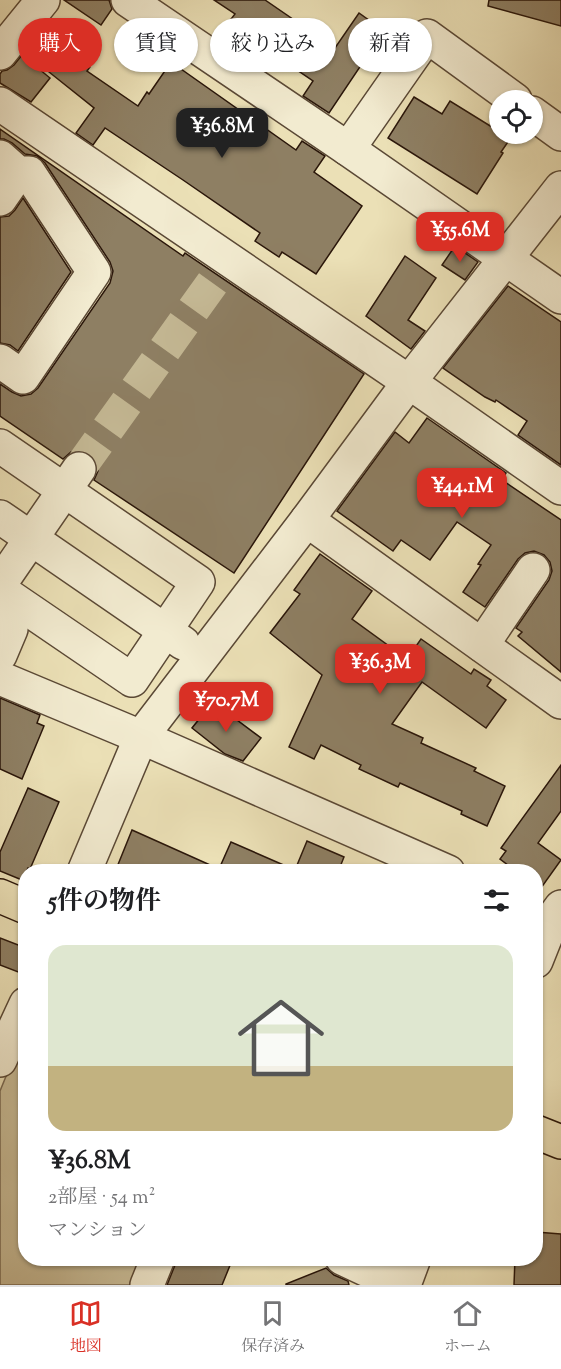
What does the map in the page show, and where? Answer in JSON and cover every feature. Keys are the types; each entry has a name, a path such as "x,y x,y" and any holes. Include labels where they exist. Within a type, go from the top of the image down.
{"main road":[{"path":"0,896 18,904"},
{"path":"543,1135 561,1142"}],"street":[{"path":"0,53 43,0"},
{"path":"128,0 561,297"},
{"path":"348,149 427,36 501,90"},
{"path":"0,104 561,488"},
{"path":"543,121 561,134"},
{"path":"0,361 23,377 94,272 29,173 6,177"},
{"path":"87,864 141,737 409,382 561,188"},
{"path":"0,446 72,480 198,582 132,680 0,590"},
{"path":"0,584 72,480"},
{"path":"0,517 202,656"},
{"path":"306,520 561,702"},
{"path":"482,645 533,570"},
{"path":"0,596 11,629 0,655"},
{"path":"0,678 141,737 430,864"},
{"path":"543,936 550,912"},
{"path":"0,1060 18,1021"},
{"path":"147,1285 155,1266"},
{"path":"359,1266 401,1285 410,1266"}],"shaded area":[{"path":"18,1047 18,1266 140,1266 132,1285 0,1285 0,1091"}],"building":[{"path":"64,0 109,0 112,9 102,24 102,18 91,18"},
{"path":"214,0 265,0 291,18 232,18 235,14"},
{"path":"489,0 561,0 561,26 488,6"},
{"path":"359,13 366,18 356,18"},
{"path":"348,29 348,72 356,72 329,113 303,96 313,81 300,72 336,72 336,47"},
{"path":"18,60 18,72 43,72 50,78 31,102 0,83 2,71 14,65"},
{"path":"49,72 88,72 138,106 164,72 185,72 296,150 302,141 325,156 314,172 362,206 316,274 282,252 279,257 255,241 260,233 105,128 93,145 76,133 94,108"},
{"path":"414,97 442,114 450,101 489,125 489,144 507,144 477,194 388,138"},
{"path":"0,129 183,256 185,253 364,374 234,573 94,480 98,471 96,461 89,453 81,450 71,452 63,459 0,416 0,384 21,396 31,394 38,388 110,283 113,271 110,262 45,163 37,156 25,154 12,143 0,139"},
{"path":"23,198 71,272 18,351 10,345 0,343 0,217 9,216"},
{"path":"455,246 478,262 465,280 442,265"},
{"path":"405,256 436,278 408,320 425,331 411,349 366,316"},
{"path":"508,286 561,322 561,465 518,435 527,421 496,400 495,402 485,397 443,368"},
{"path":"427,418 506,473 502,480 561,520 561,672 518,636 522,632 516,628 549,580 552,571 550,562 544,555 534,551 525,553 518,559 485,607 463,592 491,545 457,522 430,560 401,540 393,551 337,511 395,432 409,443"},
{"path":"320,554 372,591 352,619 407,659 421,639 471,674 474,669 491,680 487,686 506,700 486,728 422,682 392,724 423,738 421,743 476,768 474,771 505,786 487,826 461,814 462,811 400,783 398,787 359,769 361,765 321,745 314,759 289,747 322,675 270,633 300,594 294,590"},
{"path":"0,698 40,715 37,723 44,726 22,779 0,769"},
{"path":"213,702 261,738 243,761 225,754 192,728"},
{"path":"561,765 561,811 538,843 561,860 543,885 543,864 507,864 500,859 506,851 501,848"},
{"path":"28,788 59,802 32,864 18,864 18,878 0,871 0,852"},
{"path":"132,830 208,864 118,864"},
{"path":"307,841 344,857 341,864 297,864"},
{"path":"231,842 281,864 221,864"},
{"path":"0,938 18,945 18,972 0,965"},
{"path":"543,1233 561,1234 561,1285 514,1285 515,1266 543,1266"},
{"path":"175,1266 230,1266 222,1285 167,1285"},
{"path":"326,1268 334,1275 348,1281 349,1285 286,1285 286,1284"}],"tunnel":[{"path":"79,469 216,278"}]}
